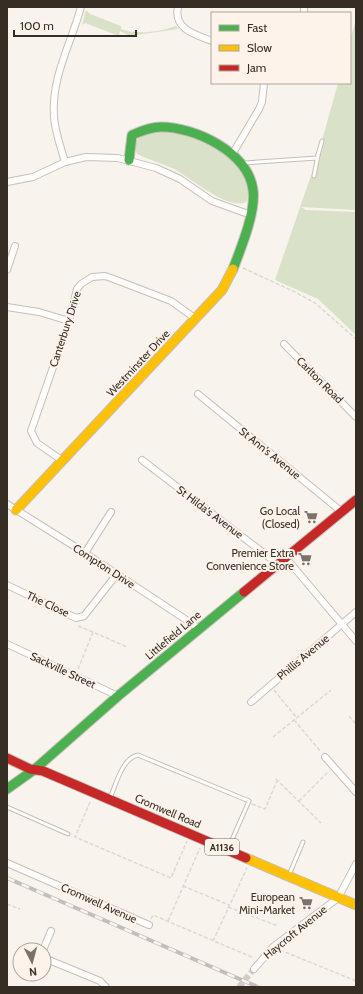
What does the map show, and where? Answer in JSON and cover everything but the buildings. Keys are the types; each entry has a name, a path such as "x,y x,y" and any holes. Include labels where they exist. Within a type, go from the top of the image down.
{"street":[{"path":"65,162 54,118 56,87 61,62 81,7"},
{"path":"178,7 178,18 182,27 190,33 211,41"},
{"path":"233,153 259,110 262,102 264,84"},
{"name":"Westminster Drive","path":"16,510 196,319 225,286 235,264 251,215 253,192 249,176 242,163 233,153 207,138 174,127 146,129 132,135 129,160"},
{"path":"7,182 33,177 65,162 86,157 107,157 129,160 156,168 180,179 212,201 251,215"},
{"path":"7,270 14,246"},
{"name":"Canterbury Drive","path":"63,461 34,440 31,431 69,321 77,289 87,280 98,276 111,278 171,301 196,319"},
{"path":"7,307 39,312 69,321"},
{"name":"Carlton Road","path":"284,344 356,417"},
{"name":"St Ann's Avenue","path":"198,394 342,512"},
{"name":"St Hilda's Avenue","path":"142,460 278,564"},
{"name":"Littlefield Lane","path":"7,789 35,769 118,696 356,500"},
{"name":"Compton Drive","path":"7,504 200,628"},
{"path":"85,553 111,512"},
{"path":"286,558 356,641"},
{"name":"The Close","path":"7,585 76,618 84,616 117,574"},
{"name":"Phillis Avenue","path":"251,702 356,612"},
{"name":"Sackville Street","path":"7,644 118,696"},
{"path":"325,757 356,792"},
{"name":"A1136","path":"7,758 30,769 35,769"},
{"name":"Cromwell Road","path":"35,769 94,792 356,905"},
{"name":"Cromwell Avenue","path":"7,863 149,925"},
{"path":"338,898 356,864"},
{"name":"Haycroft Avenue","path":"254,969 273,947 338,898"},
{"path":"46,942 51,931"},
{"path":"52,961 100,982 106,987"}],"lane":[{"path":"314,176 322,140"},
{"path":"242,163 316,158 318,155"},
{"path":"110,799 127,762 133,756 138,755 250,801 228,850"},
{"path":"7,807 68,834"},
{"path":"288,876 303,842"}],"path":[{"path":"235,264 295,292 314,303 356,338"},
{"path":"78,626 127,647"},
{"path":"75,676 93,632"},
{"path":"270,686 297,718"},
{"path":"273,737 331,690"},
{"path":"349,716 356,724"},
{"path":"294,720 325,757"},
{"path":"299,801 333,767"},
{"path":"249,803 265,809 277,779 322,823"},
{"path":"94,792 75,838 171,878 190,834"},
{"path":"168,922 204,840"},
{"path":"213,940 233,900 250,860"},
{"path":"184,886 278,926"},
{"path":"7,904 20,909"},
{"name":"Cromwell Avenue","path":"149,925 153,915 256,958"},
{"path":"273,947 356,981"}],"green space":[{"path":"86,10 90,14 121,26 121,29 127,31 148,32 176,26 178,29 130,36 120,31 119,36 85,23 82,25"},
{"path":"356,19 356,210 301,207 306,210 356,212 356,335 318,299 275,280 317,158 338,84 351,84 351,36"},
{"path":"164,131 188,137 212,146 232,161 240,170 245,181 248,194 246,202 229,202 208,191 172,168 137,154 135,147 138,138 147,133"}],"tunnel":[{"path":"239,987 254,969"}],"railway":[{"path":"7,878 258,987"}],"traffic: fast":[{"path":"129,160 132,135 157,127 175,128 204,137 231,153 249,176 253,190 250,219 233,269"},
{"path":"7,789 35,769 118,696 244,592"}],"traffic: slow":[{"path":"16,510 222,290 233,269"},
{"path":"246,858 356,905"}],"traffic: jam":[{"path":"244,592 356,500"},
{"path":"7,758 30,769 43,771 246,858"}],"place":[{"name":"Go Local (Closed)","path":"311,517"},
{"name":"Premier Extra Convenience Store","path":"305,559"},
{"name":"European Mini-Market","path":"306,903"}]}
